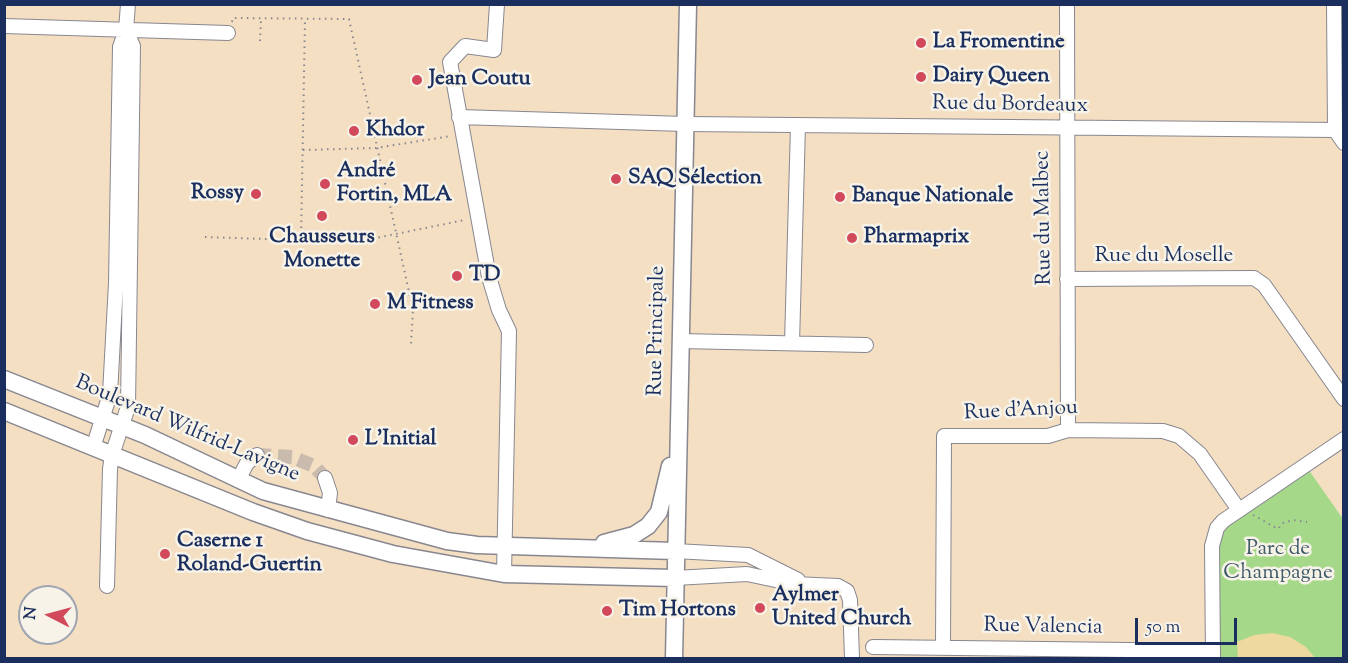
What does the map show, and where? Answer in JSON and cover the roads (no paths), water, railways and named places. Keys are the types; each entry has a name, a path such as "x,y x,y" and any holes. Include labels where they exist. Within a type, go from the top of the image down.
{"main road":[{"name":"Rue Principale","path":"674,658 688,4"},
{"name":"Boulevard Wilfrid-Lavigne","path":"4,379 123,427 262,491 447,541 504,546 675,551"},
{"path":"4,411 253,512 307,531 393,554 504,574 675,578"},
{"path":"571,547 622,538 648,526 659,512 678,423"}],"street":[{"path":"93,448 110,394 116,283 120,46 126,30 128,4"},
{"path":"497,4 494,50 465,46 450,62 489,277 499,310 509,331 504,574"},
{"name":"Rue du Malbec","path":"1067,4 1065,128 1068,430"},
{"path":"1335,4 1335,130 1344,143"},
{"path":"4,26 228,33"},
{"path":"107,586 112,455 128,407 132,46 126,30"},
{"name":"Rue du Bordeaux","path":"459,117 686,124 1335,130"},
{"path":"792,343 798,125"},
{"name":"Rue du Moselle","path":"1067,279 1254,278 1264,285 1344,399"},
{"path":"680,341 866,345"},
{"name":"Rue d'Anjou","path":"943,648 944,436 1047,436 1068,430 1148,429 1179,436 1191,444 1211,465 1242,508"},
{"path":"1214,655 1213,535 1223,521 1344,439"},
{"path":"238,480 247,463 257,455"},
{"path":"325,478 330,493 328,510"},
{"path":"675,551 748,555 805,584"},
{"path":"675,578 747,574 805,584 838,586 847,591 852,613 852,658"},
{"name":"Rue Valencia","path":"873,647 1214,655"}],"tunnel":[{"path":"257,455 292,457 314,466 325,478"}],"place":[{"name":"La Fromentine","path":"921,43"},
{"name":"Dairy Queen","path":"921,77"},
{"name":"Jean Coutu","path":"417,80"},
{"name":"Khdor","path":"354,131"},
{"name":"SAQ Sélection","path":"616,179"},
{"name":"André Fortin, MLA","path":"325,184"},
{"name":"Rossy","path":"256,194"},
{"name":"Banque Nationale","path":"840,197"},
{"name":"Chausseurs Monette","path":"322,216"},
{"name":"Pharmaprix","path":"852,238"},
{"name":"TD","path":"457,276"},
{"name":"M Fitness","path":"375,304"},
{"name":"L'Initial","path":"353,440"},
{"name":"Caserne 1 Roland-Guertin","path":"165,554"},
{"name":"Aylmer United Church","path":"760,608"},
{"name":"Tim Hortons","path":"607,611"}],"park label":[{"name":"Parc de Champagne","path":"1278,562"}]}
